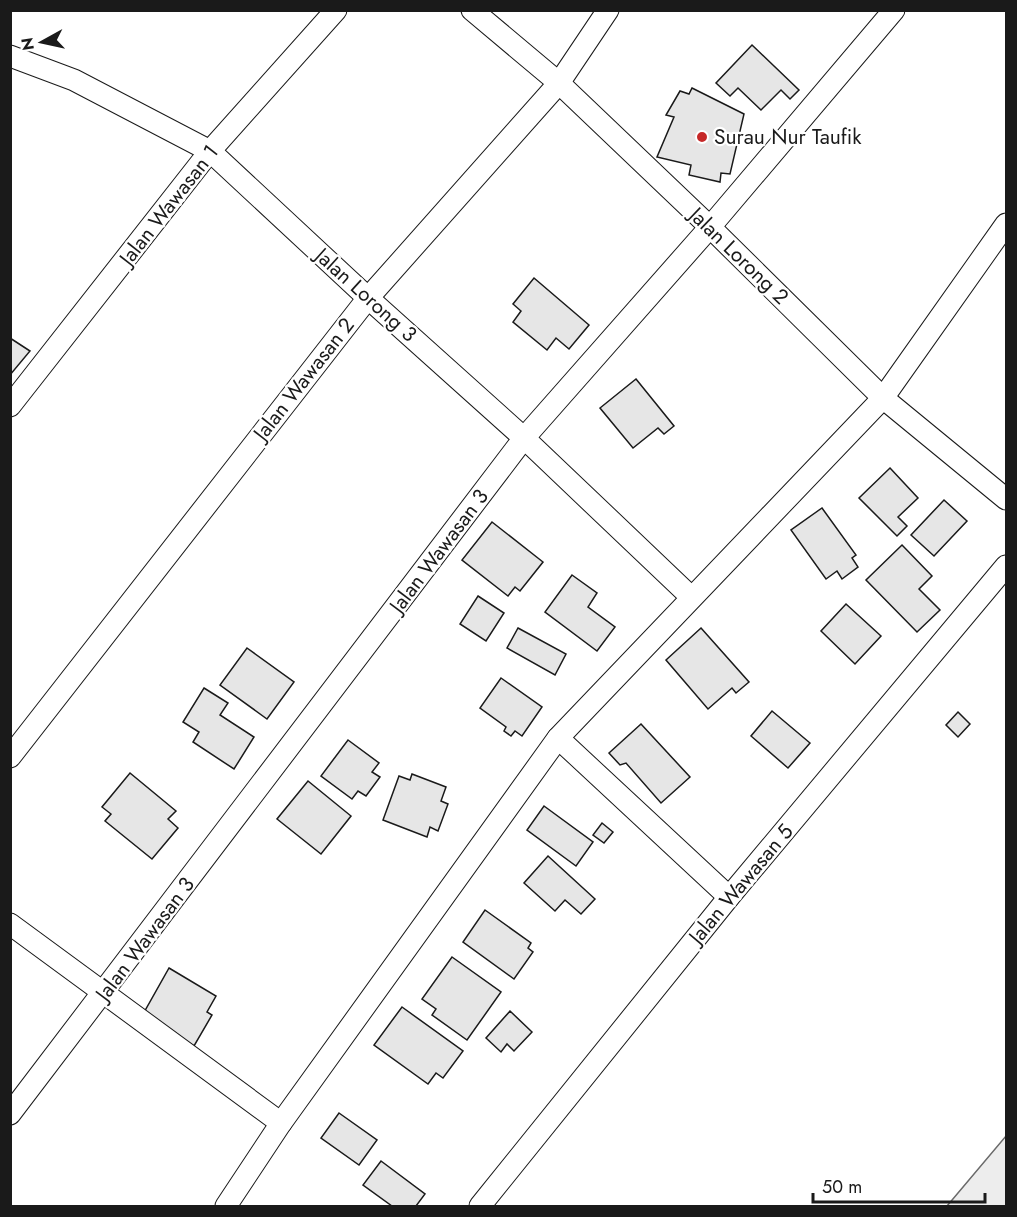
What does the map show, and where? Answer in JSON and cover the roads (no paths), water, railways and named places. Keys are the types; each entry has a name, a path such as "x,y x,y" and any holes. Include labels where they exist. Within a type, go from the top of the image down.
{"street":[{"name":"Jalan Wawasan 1","path":"10,406 210,151 336,10"},
{"name":"Jalan Lorong 2","path":"472,10 560,83 883,398 1006,500"},
{"name":"Jalan Wawasan 2","path":"10,757 368,298 560,83 608,10"},
{"name":"Jalan Wawasan 3","path":"10,1114 525,438 710,227 894,10"},
{"name":"Jalan Lorong 3","path":"10,56 74,80 210,151 368,298 525,438 692,597"},
{"path":"226,1206 281,1123 558,738 883,398 1006,224"},
{"name":"Jalan Wawasan 5","path":"480,1206 729,897 1006,566"},
{"path":"558,738 729,897"},
{"path":"10,924 281,1123"}],"place":[{"name":"Surau Nur Taufik","path":"702,137"}]}
